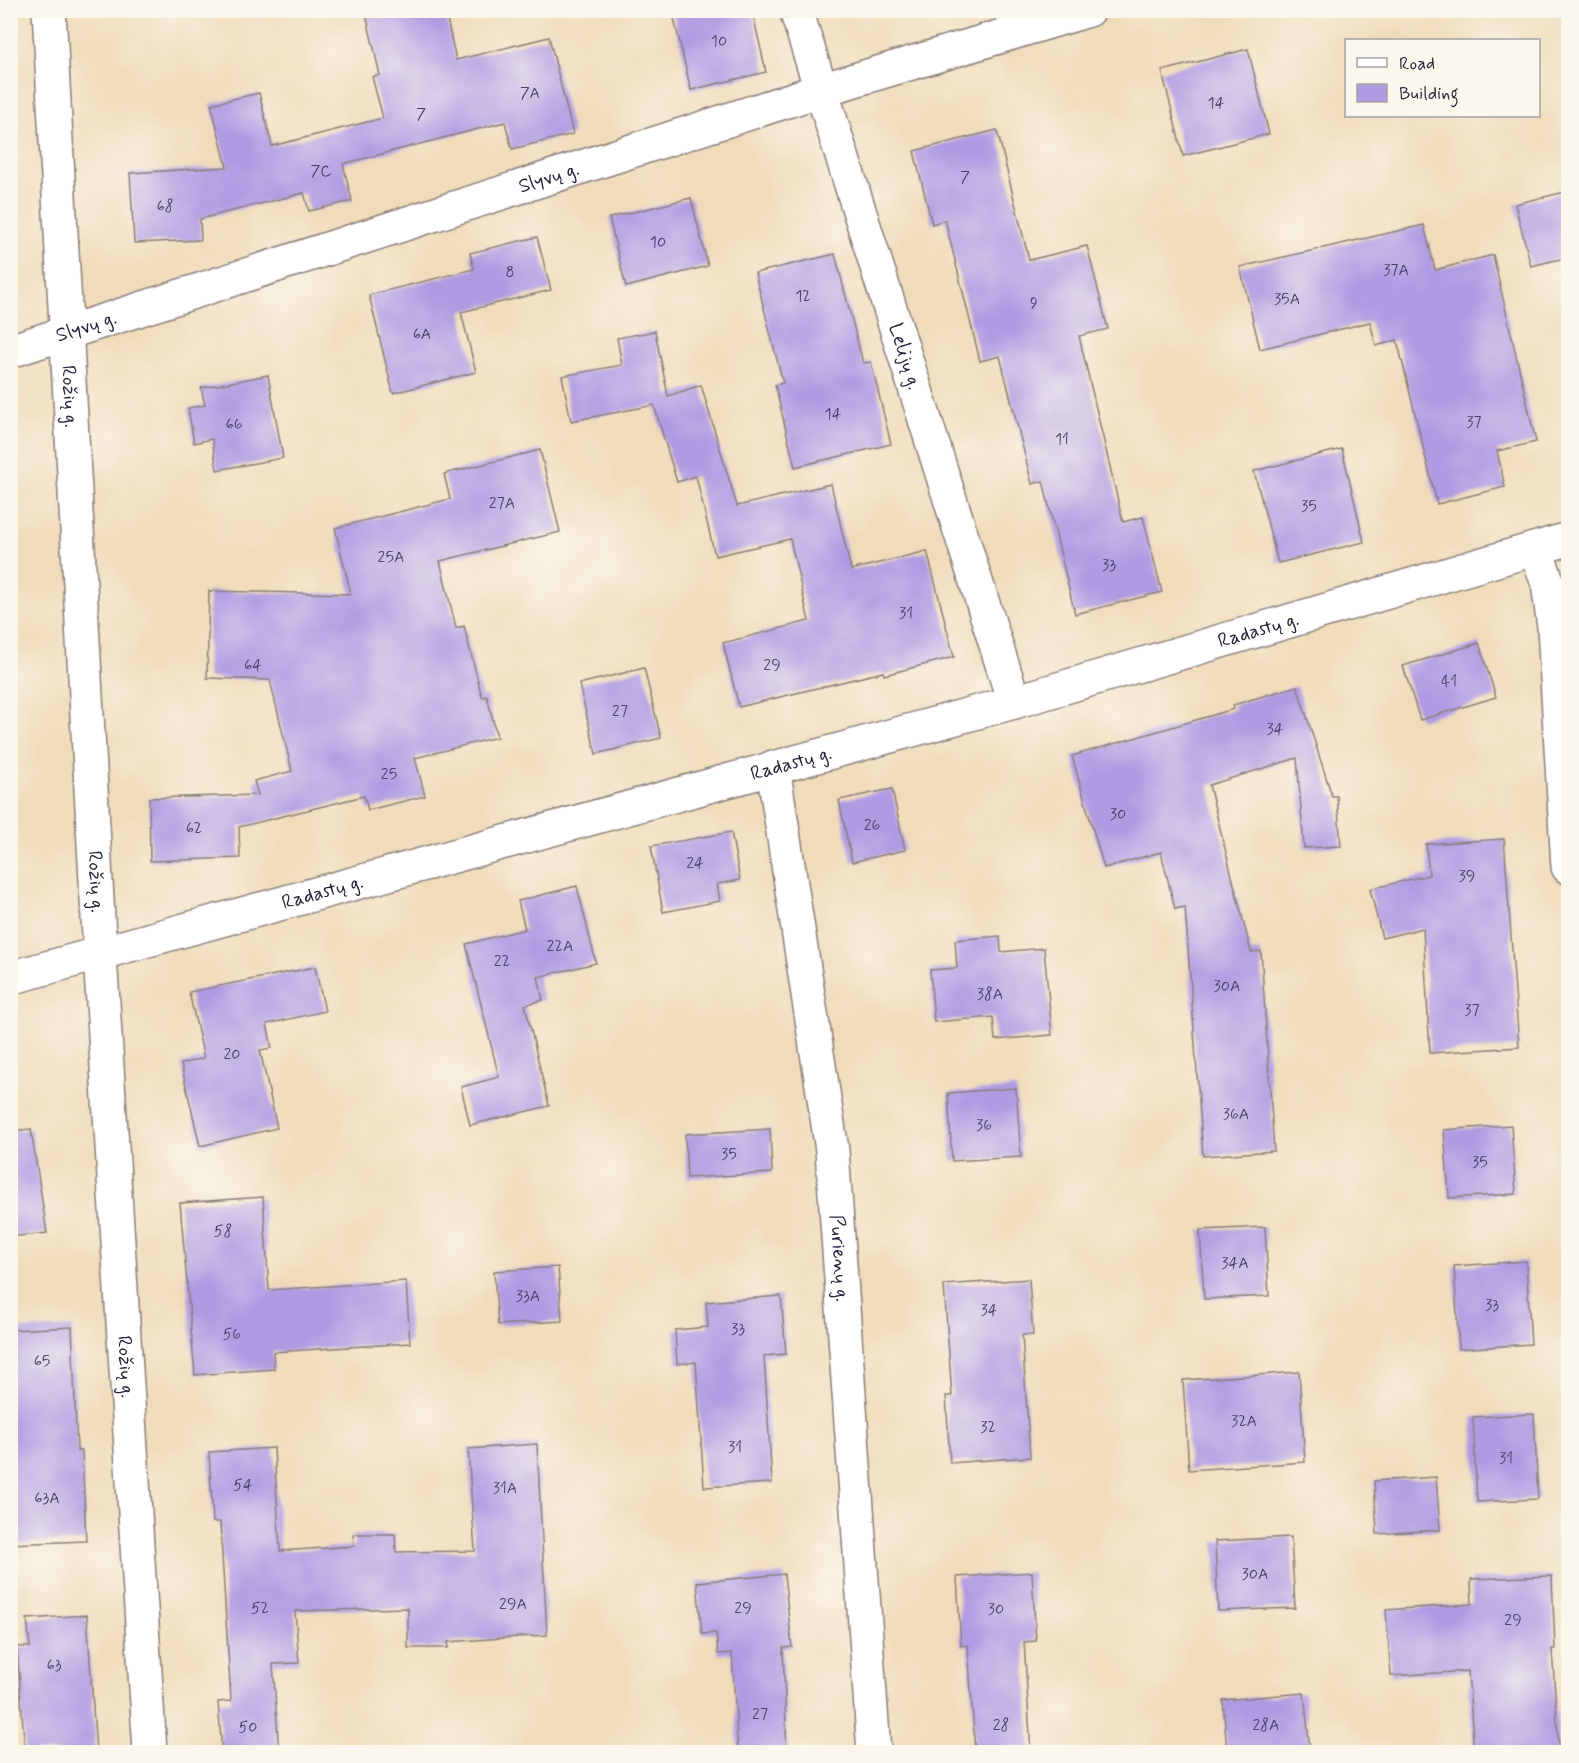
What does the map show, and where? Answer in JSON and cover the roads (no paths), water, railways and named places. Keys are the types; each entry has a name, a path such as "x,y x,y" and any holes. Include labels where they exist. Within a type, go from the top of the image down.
{"street":[{"name":"Rožių g.","path":"50,10 100,955 150,1752"},
{"name":"Lelijų g.","path":"796,10 1014,702"},
{"name":"Slyvų g.","path":"10,351 821,90 1089,10"},
{"name":"Radastų g.","path":"10,978 1014,702 1569,539"},
{"path":"1534,549 1548,583 1554,627 1569,867"},
{"name":"Purienų g.","path":"772,767 832,1150 874,1752"}]}
